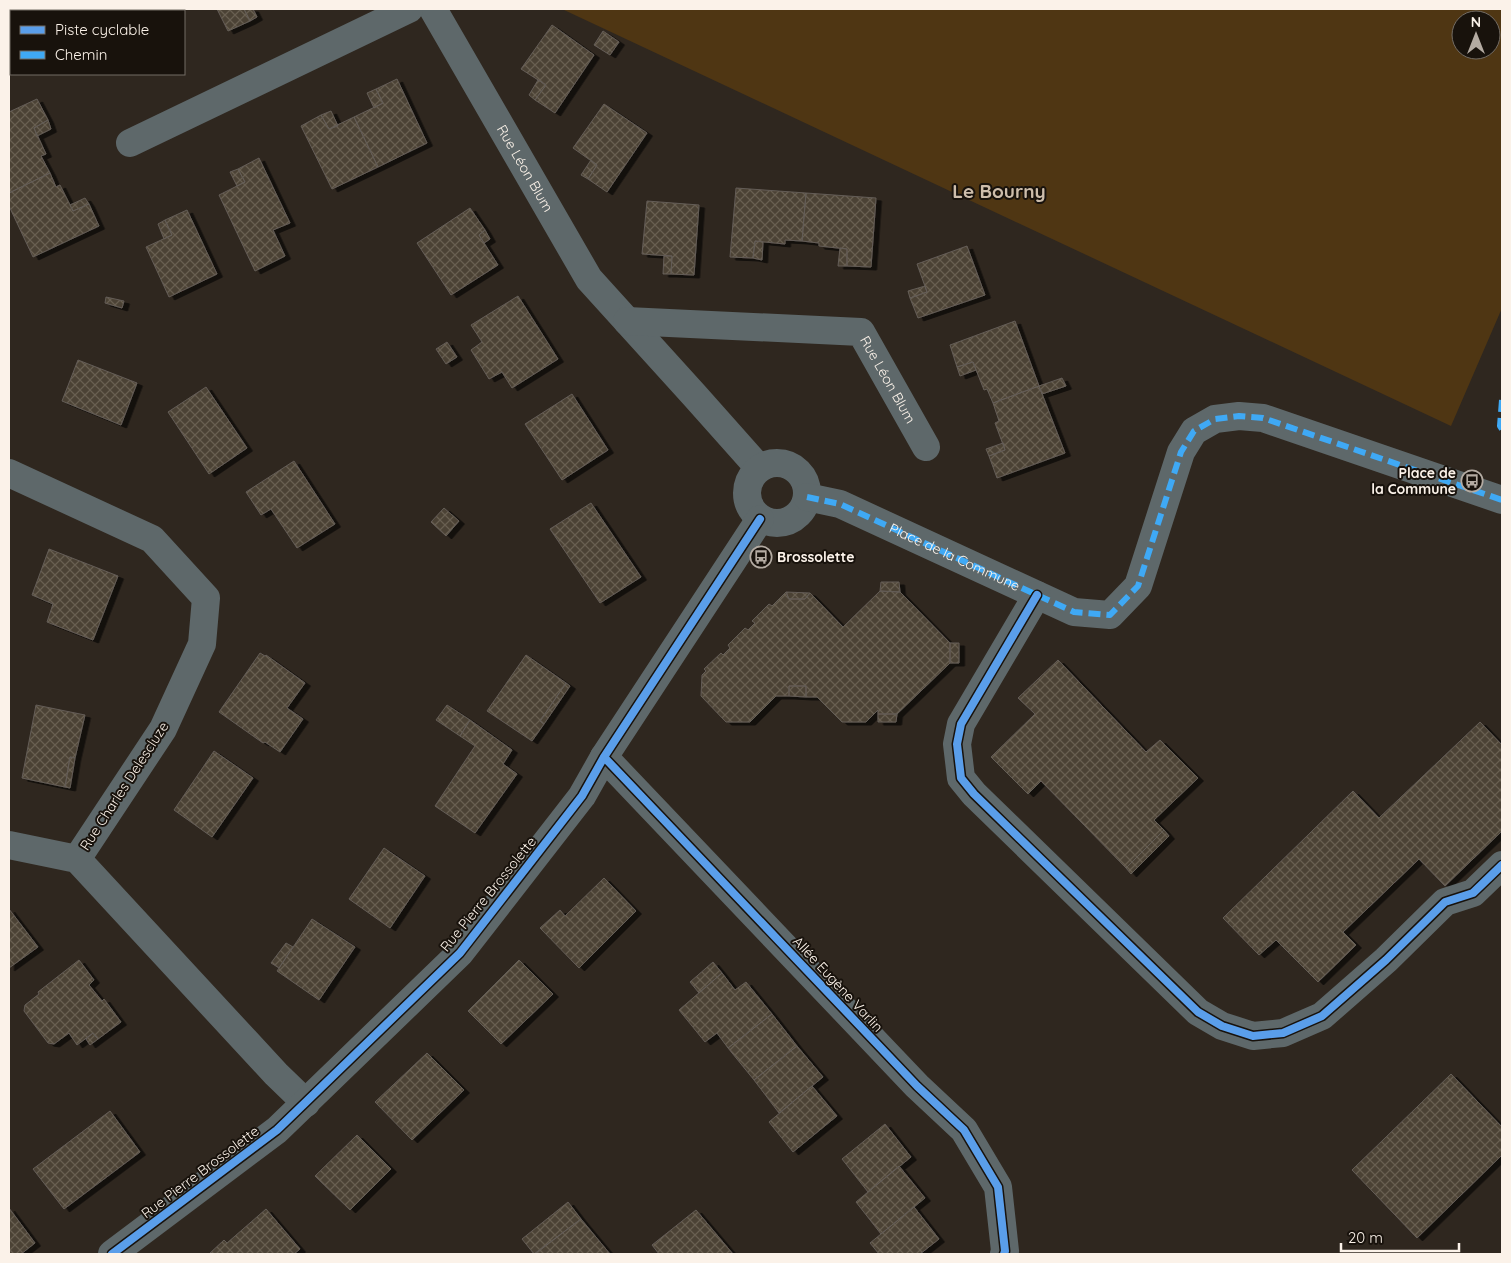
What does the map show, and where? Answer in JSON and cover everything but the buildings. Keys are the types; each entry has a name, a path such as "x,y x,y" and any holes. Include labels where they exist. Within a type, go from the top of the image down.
{"street":[{"path":"130,143 409,9"},
{"name":"Rue Léon Blum","path":"432,9 589,279 759,468"},
{"name":"Rue Léon Blum","path":"627,321 860,332 926,447"},
{"name":"Place de la Commune","path":"807,497 840,504 1074,612 1110,615 1138,586 1181,452 1194,431 1215,419 1239,416 1263,418 1502,500"},
{"path":"778,463 788,464 803,478 807,487 807,497 801,511 790,521 775,524 760,519 753,512 748,504 746,494 752,475 759,468 768,464 778,463"},
{"name":"Rue Charles Delescluze","path":"9,472 152,539 206,598 202,644 163,729 77,859"},
{"name":"Rue Pierre Brossolette","path":"112,1254 277,1130 460,952 582,796 604,757 760,519"},
{"path":"1037,595 961,724 957,744 961,778 974,794 1198,1012 1222,1026 1253,1036 1283,1033 1322,1016 1386,960 1444,902 1473,893 1502,865"},
{"name":"Allée Eugène Varlin","path":"604,757 917,1086 964,1130 998,1187 1004,1254"},
{"name":"Rue Charles Delescluze","path":"9,845 77,859 276,1074 306,1103"}],"shaded area":[{"path":"562,9 1502,9 1502,308 1451,426"}],"marked path":[{"path":"1502,400 1500,426 1502,429"},
{"path":"807,497 840,504 1074,612 1110,615 1138,586 1181,452 1194,431 1215,419 1239,416 1263,418 1502,500"}],"cycle path":[{"path":"112,1254 277,1130 460,953 582,796 604,757 760,519"},
{"path":"1037,595 961,724 957,744 961,778 974,794 1198,1012 1222,1026 1253,1036 1283,1033 1322,1016 1386,960 1445,902 1473,893 1502,865"},
{"path":"604,757 917,1086 964,1130 998,1187 1004,1254"}],"place":[{"name":"Place de la Commune","path":"1472,481"},
{"name":"Brossolette","path":"761,557"}],"district":[{"name":"Le Bourny","path":"999,191"}]}
